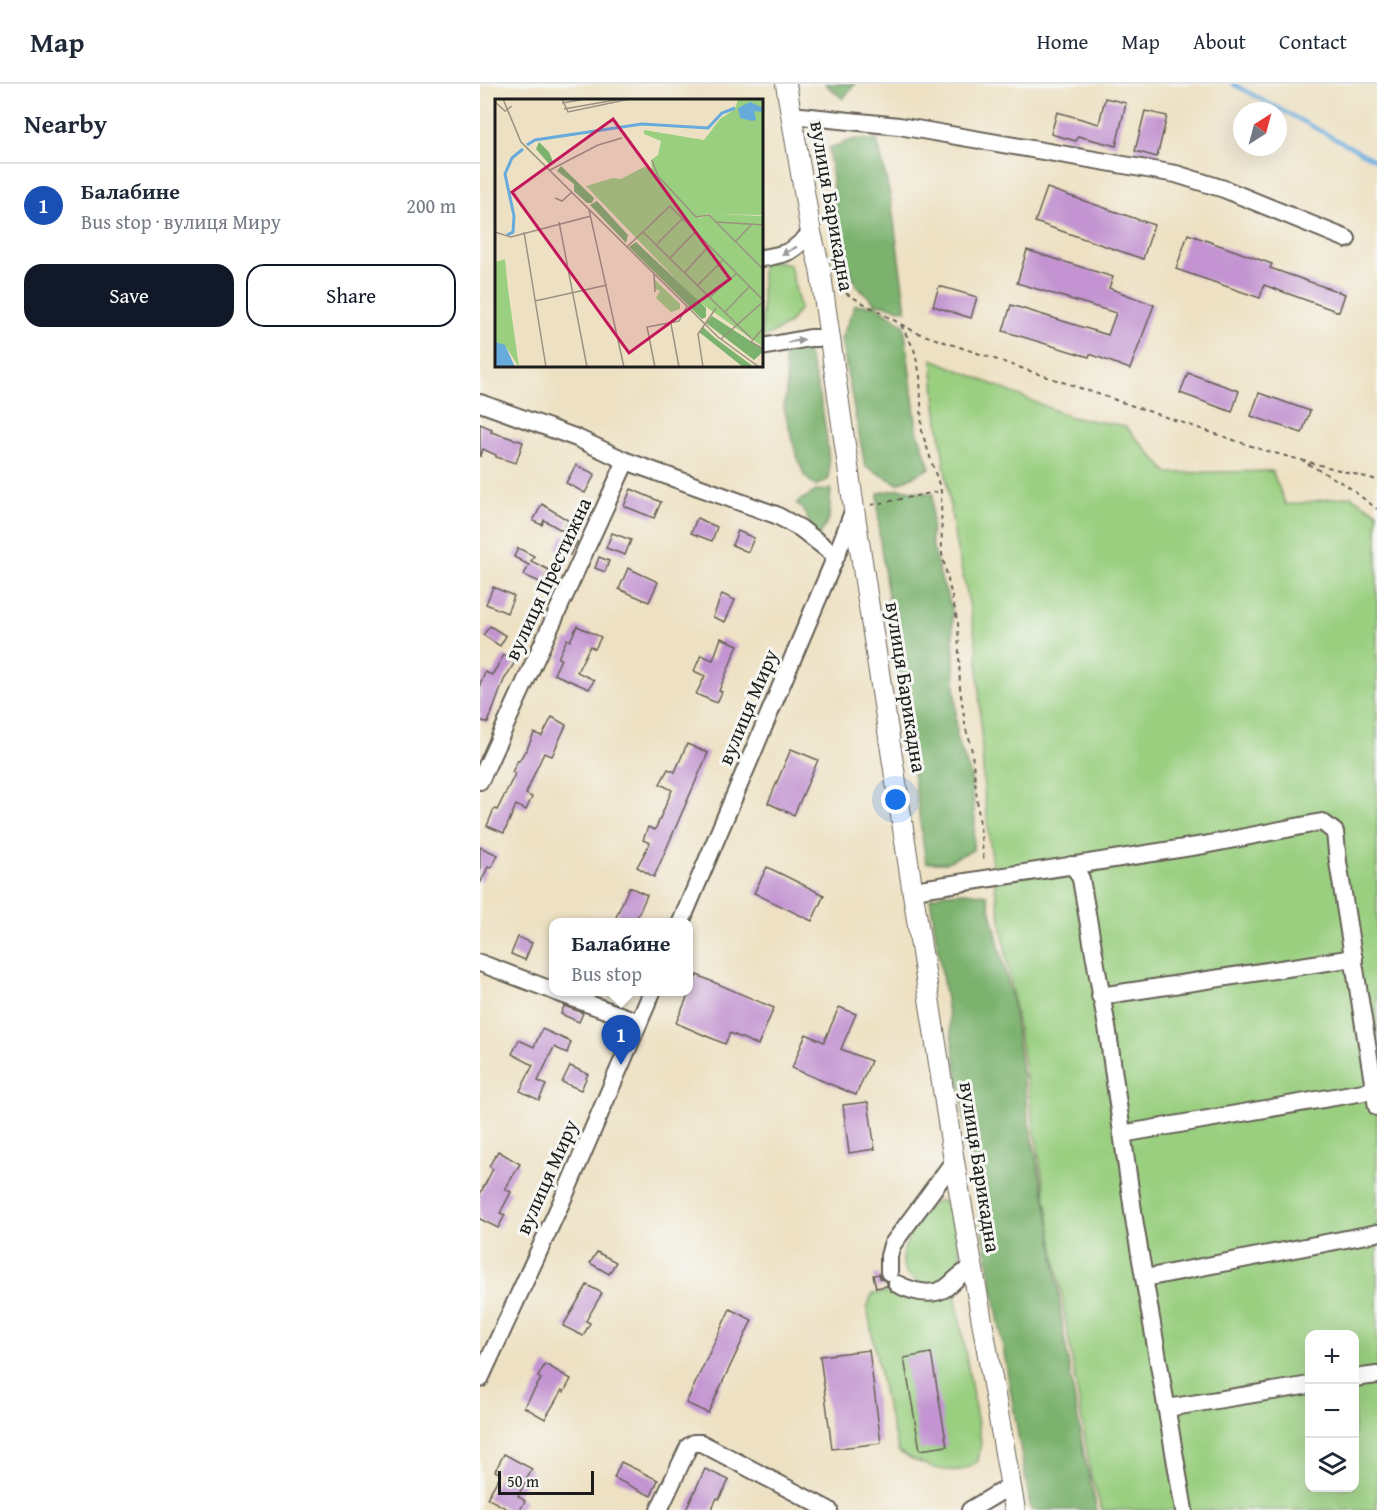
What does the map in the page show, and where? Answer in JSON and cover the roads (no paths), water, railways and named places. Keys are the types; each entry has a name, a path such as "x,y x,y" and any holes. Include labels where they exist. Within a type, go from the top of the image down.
{"main road":[{"name":"вулиця Барикадна","path":"786,84 811,233 820,268 854,509 971,1269 1015,1510"}],"street":[{"path":"791,115 899,126 1176,174 1224,189 1347,239"},
{"path":"764,258 782,255 794,250 811,233"},
{"path":"764,347 810,338 830,338"},
{"path":"480,403 577,438 627,461 776,515 822,543 836,556"},
{"name":"вулиця Престижна","path":"480,781 627,461"},
{"name":"вулиця Миру","path":"683,918 854,509"},
{"path":"914,890 1204,845 1322,822 1335,832 1377,1107"},
{"path":"1071,865 1081,879 1184,1510"},
{"path":"1100,996 1354,958"},
{"path":"480,963 549,989"},
{"path":"569,996 639,1022"},
{"name":"вулиця Миру","path":"480,1379 566,1192 650,996"},
{"path":"1122,1134 1375,1090"},
{"path":"954,1161 892,1245 889,1256 893,1278 911,1291 929,1292 943,1289 963,1272 971,1269"},
{"path":"1145,1278 1377,1233"},
{"path":"1359,1377 1377,1375"},
{"path":"1167,1408 1305,1386"},
{"path":"659,1510 689,1446 694,1443 701,1443 829,1510"},
{"path":"970,1510 1010,1486"}],"waterway":[{"path":"1233,84 1377,161"}],"place":[{"name":"Балабине","path":"621,1065"}]}
